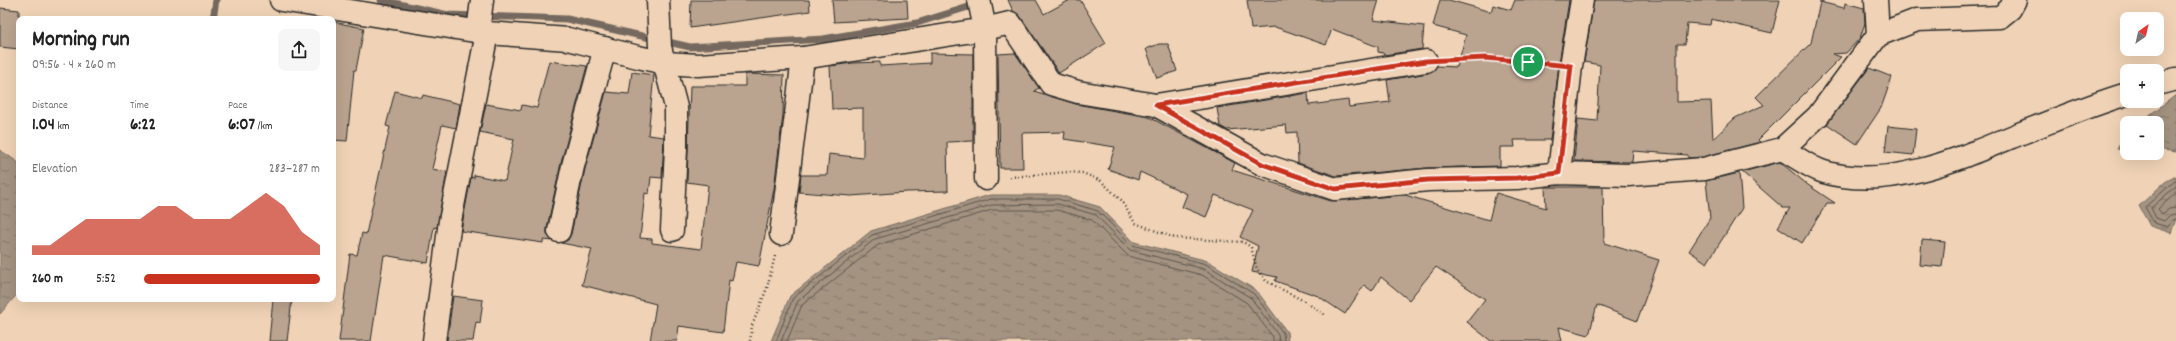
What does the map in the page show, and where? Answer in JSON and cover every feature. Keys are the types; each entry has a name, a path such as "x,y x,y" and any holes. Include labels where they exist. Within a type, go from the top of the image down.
{"street":[{"path":"281,0 482,32 568,39 605,48 663,55 698,65 803,58 982,15 1010,23 1051,84 1078,92 1156,105 1426,61"},
{"path":"658,0 659,25 663,55 676,107 676,148 672,230"},
{"path":"1559,173 1571,66 1582,0"},
{"path":"1876,0 1878,35"},
{"path":"1156,105 1262,164 1335,189 1428,180 1517,178 1559,173 1628,175 1704,169 1782,149 1818,116 1878,35 1917,20 2000,17 2010,9 2015,0"},
{"path":"434,341 450,221 482,32 482,2"},
{"path":"982,15 986,179"},
{"path":"559,231 573,166 605,48"},
{"path":"781,234 803,58"},
{"path":"2164,82 2176,78"},
{"path":"1782,149 1823,172 1858,178 1906,173 1952,161 2094,104 2120,96"}],"path":[{"path":"1426,61 1485,58 1571,66"},
{"path":"986,179 1068,172 1083,173 1101,181 1122,200 1135,224 1175,238 1243,242 1251,247 1257,269 1266,281 1304,301 1325,315"},
{"path":"750,341 752,326 767,288 781,234"}],"water":[{"path":"2176,95 2176,152 2164,150 2164,116 2148,116 2159,108 2164,108 2164,104"},
{"path":"0,150 16,161 16,295 0,314"},
{"path":"2176,176 2176,219 2171,233 2150,226 2139,206 2165,182"},
{"path":"990,195 1059,195 1100,207 1134,242 1208,261 1257,291 1287,332 1288,341 771,341 790,296 871,231"}],"building":[{"path":"691,0 809,0 810,11 690,28"},
{"path":"832,0 907,0 908,18 834,22"},
{"path":"1008,0 1036,0 1044,14 1070,0 1080,0 1106,43 1059,73 1020,16 1013,11"},
{"path":"1247,0 1379,0 1373,20 1424,26 1422,49 1384,55 1383,53 1378,52 1378,47 1332,29 1326,45 1275,27 1251,29"},
{"path":"1440,0 1449,0 1491,12 1493,5 1511,10 1515,0 1569,0 1559,64 1550,140 1514,140 1515,147 1500,147 1500,166 1427,168 1336,176 1298,163 1297,132 1287,133 1286,125 1227,130 1220,126 1217,108 1308,93 1309,105 1348,100 1349,107 1390,102 1387,80 1428,73 1437,66 1457,67 1466,35 1433,26"},
{"path":"1594,0 1780,0 1772,33 1711,19 1710,25 1687,23 1685,44 1677,44 1677,102 1711,101 1713,139 1735,118 1764,105 1756,97 1811,43 1820,2 1844,8 1845,3 1864,8 1865,23 1860,38 1846,53 1832,54 1841,57 1758,140 1760,142 1702,157 1688,158 1688,155 1633,151 1632,162 1574,161 1578,119 1597,121 1600,65 1584,62"},
{"path":"0,8 19,10 19,16 16,16 16,49 0,47"},
{"path":"336,23 364,28 356,70 354,70 347,141 336,140"},
{"path":"1159,44 1168,44 1177,71 1157,78 1146,49"},
{"path":"930,53 973,54 973,141 947,142 948,191 851,196 799,192 801,175 827,175 829,154 863,158 863,108 832,109 830,66 880,62 880,66 930,63"},
{"path":"1015,53 1039,88 1034,91 1076,104 1149,117 1235,163 1232,170 1331,201 1405,195 1489,220 1496,193 1546,208 1545,187 1603,187 1604,243 1659,260 1637,321 1597,305 1589,335 1559,327 1562,341 1491,341 1467,322 1485,299 1436,267 1409,300 1381,277 1372,291 1364,285 1345,314 1318,296 1275,281 1277,277 1252,272 1258,246 1240,237 1253,210 1215,195 1206,217 1182,207 1187,194 1140,172 1138,180 1108,169 1115,147 1064,139 1065,132 1022,133 1023,168 1000,168 998,54"},
{"path":"549,61 587,66 561,163 547,228 547,235 553,241 543,240 543,243 461,231 471,177 474,178 474,175 505,181 514,139 480,132 486,104 521,110 522,105 537,108"},
{"path":"1869,68 1892,77 1881,108 1857,144 1827,124"},
{"path":"632,72 654,75 648,135 664,137 662,178 651,177 649,194 645,193 640,238 652,239 652,243 701,249 708,185 687,182 690,86 745,86 745,74 784,75 783,115 774,189 759,266 736,262 732,281 729,280 723,332 679,326 677,341 650,341 656,304 582,285 592,249 561,243 568,240 571,234 585,169 606,92 629,94"},
{"path":"395,91 422,98 423,95 460,104 456,128 442,125 432,169 447,172 437,228 434,227 428,263 384,255 371,341 339,341 350,254 357,255 362,233 366,234 390,127 386,126"},
{"path":"1888,126 1916,129 1913,155 1885,152"},
{"path":"1780,162 1808,185 1835,203 1827,203 1802,243 1778,227 1790,208 1783,208 1742,172"},
{"path":"1739,173 1742,208 1707,263 1689,251 1710,218 1706,181"},
{"path":"1922,240 1945,242 1942,267 1920,265"},
{"path":"453,296 483,300 480,323 476,322 473,341 447,341"},
{"path":"273,302 292,302 287,341 269,341"}],"waterway":[{"path":"213,16 216,0"},
{"path":"381,0 448,15 567,19 690,47 823,39 917,23 978,4"}],"route":[{"path":"1485,58 1528,62 1571,66 1559,173 1517,178 1428,180 1335,189 1262,164 1156,105 1190,98 1426,61 1485,58"}]}
